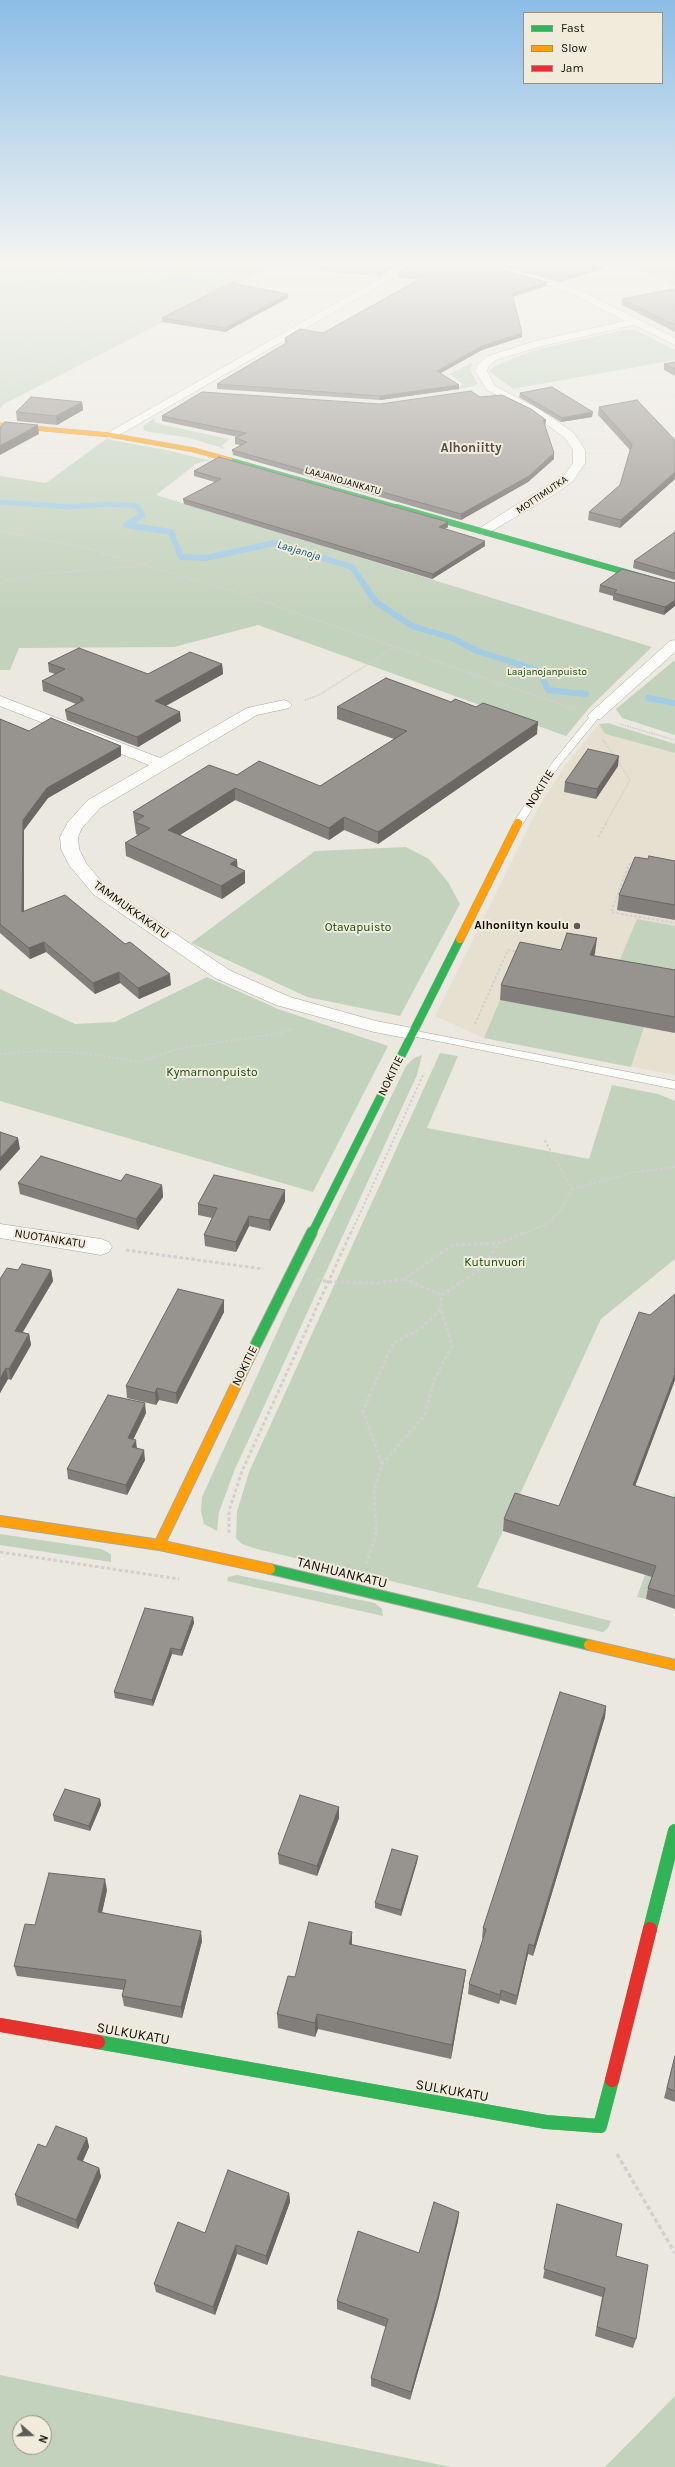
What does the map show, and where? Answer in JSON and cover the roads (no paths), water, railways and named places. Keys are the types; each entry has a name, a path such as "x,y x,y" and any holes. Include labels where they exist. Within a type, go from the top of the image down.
{"street":[{"path":"110,436 206,381"},
{"path":"477,390 491,388 487,381"},
{"name":"MOTTIMUTKA","path":"483,532 554,490 569,478 579,463 579,450 570,436 535,411 491,388"},
{"path":"187,392 211,393"},
{"name":"LAAJANOJANKATU","path":"0,425 110,436 194,450 675,586"},
{"name":"NOKITIE","path":"593,718 675,644"},
{"path":"0,701 161,764"},
{"name":"TAMMUKKAKATU","path":"284,705 252,711 94,804 84,813 74,826 69,837 70,849 78,865 99,890 222,974 283,1002 327,1014 411,1033"},
{"name":"NOKITIE","path":"159,1545 290,1273 348,1164 411,1033 518,823"},
{"name":"NUOTANKATU","path":"0,1232 101,1247"},
{"name":"TANHUANKATU","path":"0,1521 159,1545 223,1558 356,1591 675,1665"},
{"name":"SULKUKATU","path":"0,2025 546,2122 600,2126 675,1831"}],"lane":[{"name":"NOKITIE","path":"518,823 555,765 593,718"},
{"path":"411,1033 675,1085"}],"waterway":[{"name":"Laajanoja","path":"0,502 70,507 109,504 137,506 138,508"},
{"name":"Laajanoja","path":"138,507 142,515 126,525 171,532 181,557 206,558 274,543 352,567 376,602 412,626 452,638 477,651 540,671 548,690 586,694"},
{"name":"Laajanoja","path":"648,698 675,703"}],"place":[{"name":"Alhoniityn koulu","path":"577,926"}],"district":[{"name":"Alhoniitty","path":"471,448"}],"park label":[{"name":"Laajanojanpuisto","path":"547,672"},
{"name":"Otavapuisto","path":"358,928"},
{"name":"Kymarnonpuisto","path":"212,1073"},
{"name":"Kutunvuori","path":"495,1263"}]}
